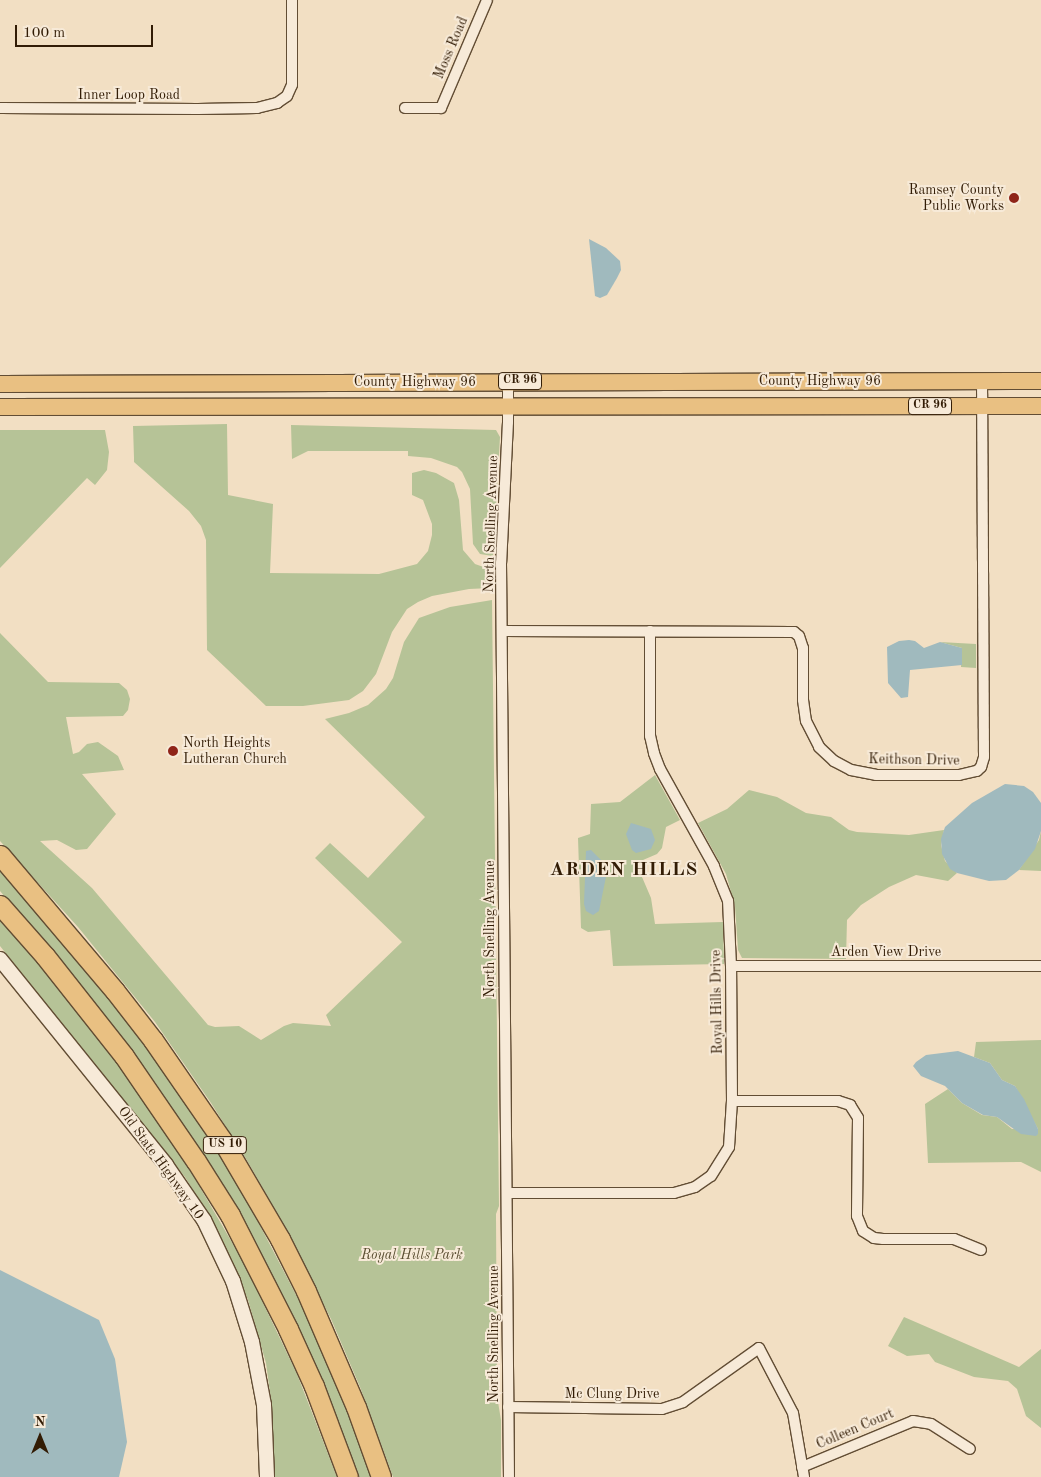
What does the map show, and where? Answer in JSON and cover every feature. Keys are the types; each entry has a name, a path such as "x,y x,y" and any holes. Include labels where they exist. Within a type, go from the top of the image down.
{"highway":[{"name":"US 10","path":"0,855 148,1033 222,1140 275,1230 306,1291 356,1407 381,1477"},
{"name":"US 10","path":"0,905 46,956 124,1056 161,1108 225,1207 288,1329 314,1386 348,1477"}],"main road":[{"name":"County Highway 96","path":"0,384 508,381 1041,381"},
{"name":"County Highway 96","path":"0,407 1041,406"}],"street":[{"name":"Inner Loop Road","path":"0,108 258,108 277,103 287,96 292,85 292,0"},
{"name":"Moss Road","path":"405,108 441,108 487,0"},
{"name":"North Snelling Avenue","path":"508,381 501,528 509,1477"},
{"name":"Keithson Drive","path":"502,631 794,632 799,636 804,648 803,700 806,721 820,747 834,761 851,770 876,775 959,775 977,771 981,767 984,757 982,381"},
{"name":"Royal Hills Drive","path":"507,1193 663,1193 695,1186 711,1176 729,1147 732,1100 730,916 721,880 660,768 654,753 650,736 650,631"},
{"name":"Old State Highway 10","path":"0,959 185,1191 204,1220 228,1270 244,1312 260,1376 264,1410 267,1477"},
{"name":"Arden View Drive","path":"731,966 1041,966"},
{"path":"732,1100 838,1101 850,1105 858,1118 857,1216 863,1230 874,1238 883,1239 954,1239 981,1250"},
{"name":"Mc Clung Drive","path":"508,1407 662,1408 672,1406 683,1402 758,1348 793,1414 803,1472"},
{"name":"Colleen Court","path":"803,1472 913,1420 931,1424 970,1450"}],"green space":[{"path":"227,424 228,495 273,504 270,573 379,574 417,564 428,551 432,535 432,524 423,500 412,495 412,473 424,470 436,473 454,483 459,500 463,550 475,564 492,570 491,588 469,589 432,596 407,609 392,632 376,674 363,691 349,700 303,706 266,706 207,650 206,540 201,526 189,511 134,462 133,426"},
{"path":"291,425 496,430 500,437 493,556 480,554 473,544 470,489 462,472 457,467 431,458 408,456 408,451 308,451 292,459"},
{"path":"0,430 105,430 109,452 107,470 95,485 87,478 0,568"},
{"name":"Royal Hills Park","path":"492,600 499,1206 496,1214 497,1396 501,1420 501,1477 393,1477 360,1387 331,1319 277,1213 245,1157 211,1103 155,1022 78,927 0,841 0,633 48,682 119,683 127,690 130,699 128,710 123,716 66,717 73,754 79,752 87,744 98,742 118,756 124,770 82,774 116,814 87,849 76,850 57,840 40,841 92,888 208,1025 215,1027 239,1026 261,1040 284,1026 293,1023 331,1026 326,1015 402,942 315,858 330,843 368,878 425,817 325,719 349,713 368,705 386,689 393,678 404,642 419,618 450,607"},
{"path":"940,642 976,644 976,668 961,667 962,648"},
{"path":"655,775 680,820 666,827 662,848 657,854 636,863 651,898 655,924 723,922 724,964 613,966 610,930 588,932 581,928 578,838 590,834 591,804 620,802"},
{"path":"749,790 777,797 806,813 831,817 849,830 857,832 909,835 944,830 941,845 945,861 957,873 948,881 916,875 889,887 861,905 847,920 846,959 742,958 738,950 735,906 726,874 698,823 727,809"},
{"path":"1041,831 1041,871 1019,870 1039,840"},
{"path":"0,870 129,1021 201,1124 241,1189 306,1314 352,1419 373,1477 356,1477 218,1180 155,1082 105,1015 0,891"},
{"path":"0,919 58,986 110,1051 177,1148 244,1263 297,1374 337,1477 275,1477 271,1400 266,1363 248,1300 218,1231 185,1177 0,946"},
{"path":"1041,1040 1041,1172 1021,1162 928,1163 925,1104 948,1089 962,1103 982,1115 997,1117 1012,1129 1038,1129 1015,1086 1002,1080 990,1063 974,1057 976,1042"},
{"path":"904,1317 1019,1367 1041,1349 1041,1428 1026,1416 1017,1389 1008,1381 974,1377 935,1362 929,1354 907,1356 888,1346"}],"water":[{"path":"589,239 606,248 620,261 621,270 617,278 607,295 600,298 595,296"},
{"path":"899,641 915,641 924,648 940,642 962,648 962,665 910,670 908,697 901,698 888,683 887,647"},
{"path":"1005,784 1024,786 1033,792 1041,803 1041,831 1035,849 1019,870 1006,880 989,881 957,873 950,869 942,854 941,839 945,827 972,803"},
{"path":"631,823 651,829 655,840 651,849 636,853 632,850 626,834"},
{"path":"591,850 608,867 599,911 593,915 586,911 584,904 586,851"},
{"path":"958,1051 990,1063 1002,1080 1015,1086 1024,1099 1038,1129 1036,1136 1021,1134 997,1117 983,1115 962,1103 945,1086 921,1076 913,1066 926,1055"},
{"path":"0,1270 99,1320 115,1359 127,1442 119,1477 0,1477"}],"place":[{"name":"Ramsey County Public Works","path":"1014,198"},
{"name":"North Heights Lutheran Church","path":"173,751"}],"district":[{"name":"ARDEN HILLS","path":"624,871"}]}
